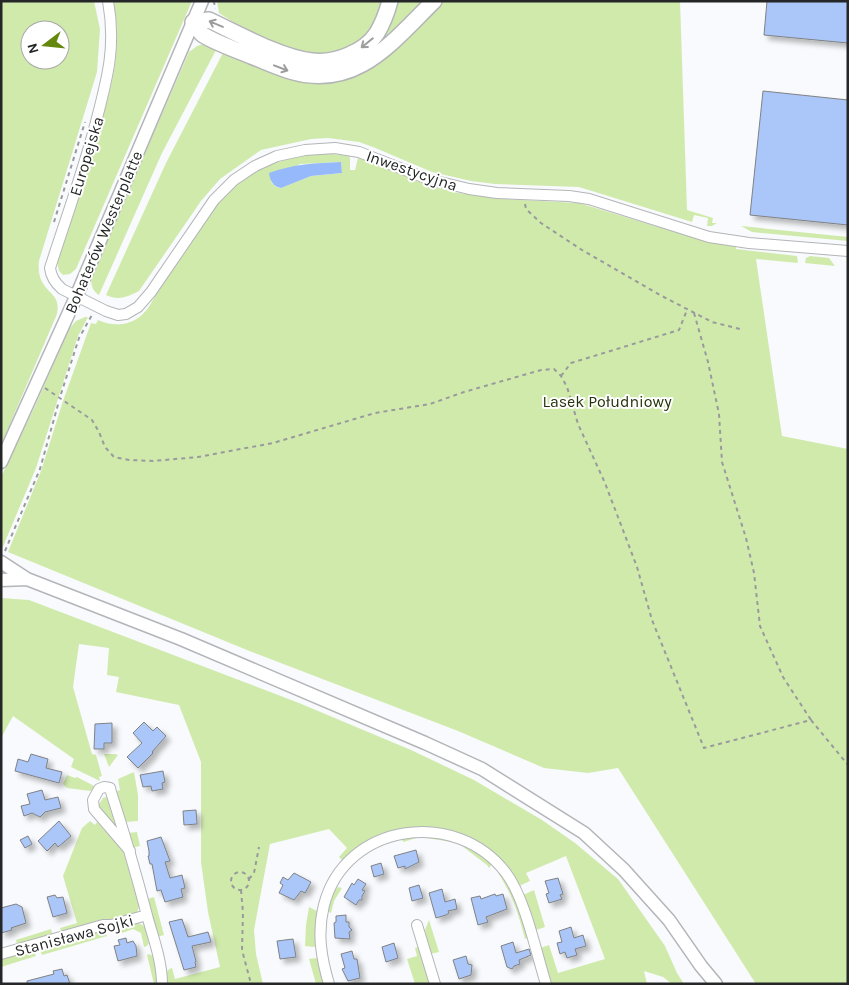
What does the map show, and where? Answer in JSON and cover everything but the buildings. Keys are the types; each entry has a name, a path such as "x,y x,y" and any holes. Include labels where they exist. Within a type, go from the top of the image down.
{"highway":[{"path":"193,22 209,20 298,59 314,62 340,58 353,53 366,44 376,35 385,18 390,1"},
{"path":"193,22 203,35 262,61 291,72 313,76 331,76 366,64 434,1"}],"main road":[{"name":"Bohaterów Westerplatte","path":"1,462 76,296 202,1"},
{"path":"2,559 27,579 181,640 482,769 584,833 624,870 669,920 716,984"},
{"path":"1,580 27,579"},
{"path":"701,966 709,984"}],"street":[{"name":"Europejska","path":"76,296 56,284 51,275 50,268 90,145 109,74 112,40 108,1"},
{"name":"Inwestycyjna","path":"76,296 118,315 126,314 138,307 151,292 214,200 234,180 248,170 277,156 321,148 354,151 446,184 479,190 589,199 688,231 718,238 848,251"},
{"path":"130,851 94,809 93,800 99,790 104,787 110,788 130,851 160,962 162,984"},
{"path":"329,984 321,956 320,932 324,904 335,880 344,866 366,848 382,840 413,831 456,836 476,846 506,872 521,901 546,984"},
{"name":"Stanisława Sojki","path":"1,954 147,916"},
{"path":"417,925 435,984"}],"path":[{"path":"52,229 86,118"},
{"path":"523,194 526,210 541,223 582,250 660,296 712,322 740,329"},
{"path":"562,376 572,363 679,330 688,310"},
{"path":"694,313 708,362 719,414 722,462 746,538 754,573 760,626 784,677 811,720 848,765"},
{"path":"61,394 73,355 91,317"},
{"path":"37,382 92,420 106,448 114,457 129,460 153,460 198,457 273,443 375,413 430,404 541,370 554,369 562,376 578,424 606,483 637,567 652,620 704,748 811,720"},
{"path":"2,559 40,469 59,401"},
{"path":"249,879 241,872 233,875 230,880 232,886 237,890 247,886 249,879 254,873 259,847"},
{"path":"241,890 243,913 242,950 251,984"}],"green space":[{"path":"1,1 94,1 100,29 97,72 39,261 40,277 44,285 55,297 58,308 1,445"},
{"path":"113,1 192,1 76,269 70,274 63,275 59,271 57,262 112,80 117,42"},
{"path":"217,1 383,1 376,21 368,33 356,44 326,55 307,55 234,28 236,24 219,13"},
{"path":"394,1 427,1 371,53 355,63 339,69 320,71 290,67 228,41 231,36 265,51 300,63 335,64 352,59 374,44 383,33 389,21"},
{"path":"443,1 680,1 687,210 713,218 712,223 717,223 707,226 708,218 694,215 692,222 579,187 495,184 471,181 432,172 359,142 328,138 311,139 261,150 220,179 201,201 139,291 122,298 106,295 166,163 225,49 332,82 357,75 375,64 395,48"},
{"path":"206,43 217,47 215,52 162,153 99,295 92,286 92,275 189,52 197,46"},
{"name":"Lasek Południowy","path":"326,153 349,156 350,170 355,170 358,158 360,158 427,185 458,193 504,199 579,203 691,237 736,247 736,249 797,256 798,263 756,259 782,436 848,449 848,984 756,984 618,768 588,773 544,768 458,731 247,650 8,552 41,471 63,401 91,323 96,324 98,320 113,324 124,324 134,321 142,315 213,209 242,180 264,167 288,159","holes":["341,162 342,173 311,176 281,188 276,187 271,182 300,164"]},
{"path":"741,226 848,237 848,241 752,232"},
{"path":"810,256 829,258 835,266 805,263 806,258"},
{"path":"88,317 78,336 36,468 2,549 1,477 69,329 76,321"},
{"path":"1,598 29,600 299,703 411,750 474,780 542,820 575,843 618,879 665,946 684,984 672,984 663,977 644,971 647,984 550,984 540,948 549,945 558,973 605,959 566,856 526,873 530,881 519,886 505,863 481,843 451,831 420,827 389,833 365,846 344,862 339,857 347,848 329,829 270,844 254,930 256,954 263,984 167,984 167,972 172,968 175,979 220,967 208,912 201,862 201,762 179,705 116,692 119,677 107,675 109,648 79,644 73,687 92,754 96,755 102,776 99,777 100,781 71,767 74,759 13,716 1,738"},
{"path":"104,754 115,754 118,755 109,767"},
{"path":"134,772 138,795 138,821 125,822 114,792 120,790 118,779"},
{"path":"67,775 77,777 96,787 91,791 67,788 63,784"},
{"path":"106,797 122,834 103,816 98,806 103,798"},
{"path":"90,821 95,825 97,822 123,851 140,905 137,912 132,914 62,934 60,928 77,923 63,876 82,828"},
{"path":"137,832 140,846 131,848 128,833"},
{"path":"424,834 464,843 492,864 489,868 458,843 420,837 403,842 401,837"},
{"path":"501,871 511,886 529,937 525,939 514,905 498,873"},
{"path":"338,887 342,888 334,901 331,913 327,911 332,893"},
{"path":"534,890 545,927 536,930 523,895"},
{"path":"154,897 164,935 157,937 147,899"},
{"path":"309,907 319,912 316,945 314,947 305,946"},
{"path":"429,920 439,952 430,954 425,930"},
{"path":"139,923 146,929 149,943 147,946 144,947 141,933 133,929 122,933 120,928"},
{"path":"51,929 53,937 17,944 16,940"},
{"path":"105,930 107,936 42,955 39,947 91,932"},
{"path":"420,946 431,984 415,984 407,959 417,956 415,948"},
{"path":"33,949 36,956 1,967 1,957"},
{"path":"147,955 153,956 158,984 154,984"},
{"path":"309,959 318,959 325,984 316,984"}],"water":[{"path":"341,162 342,173 311,176 281,188 272,183 269,173 296,166"}]}
